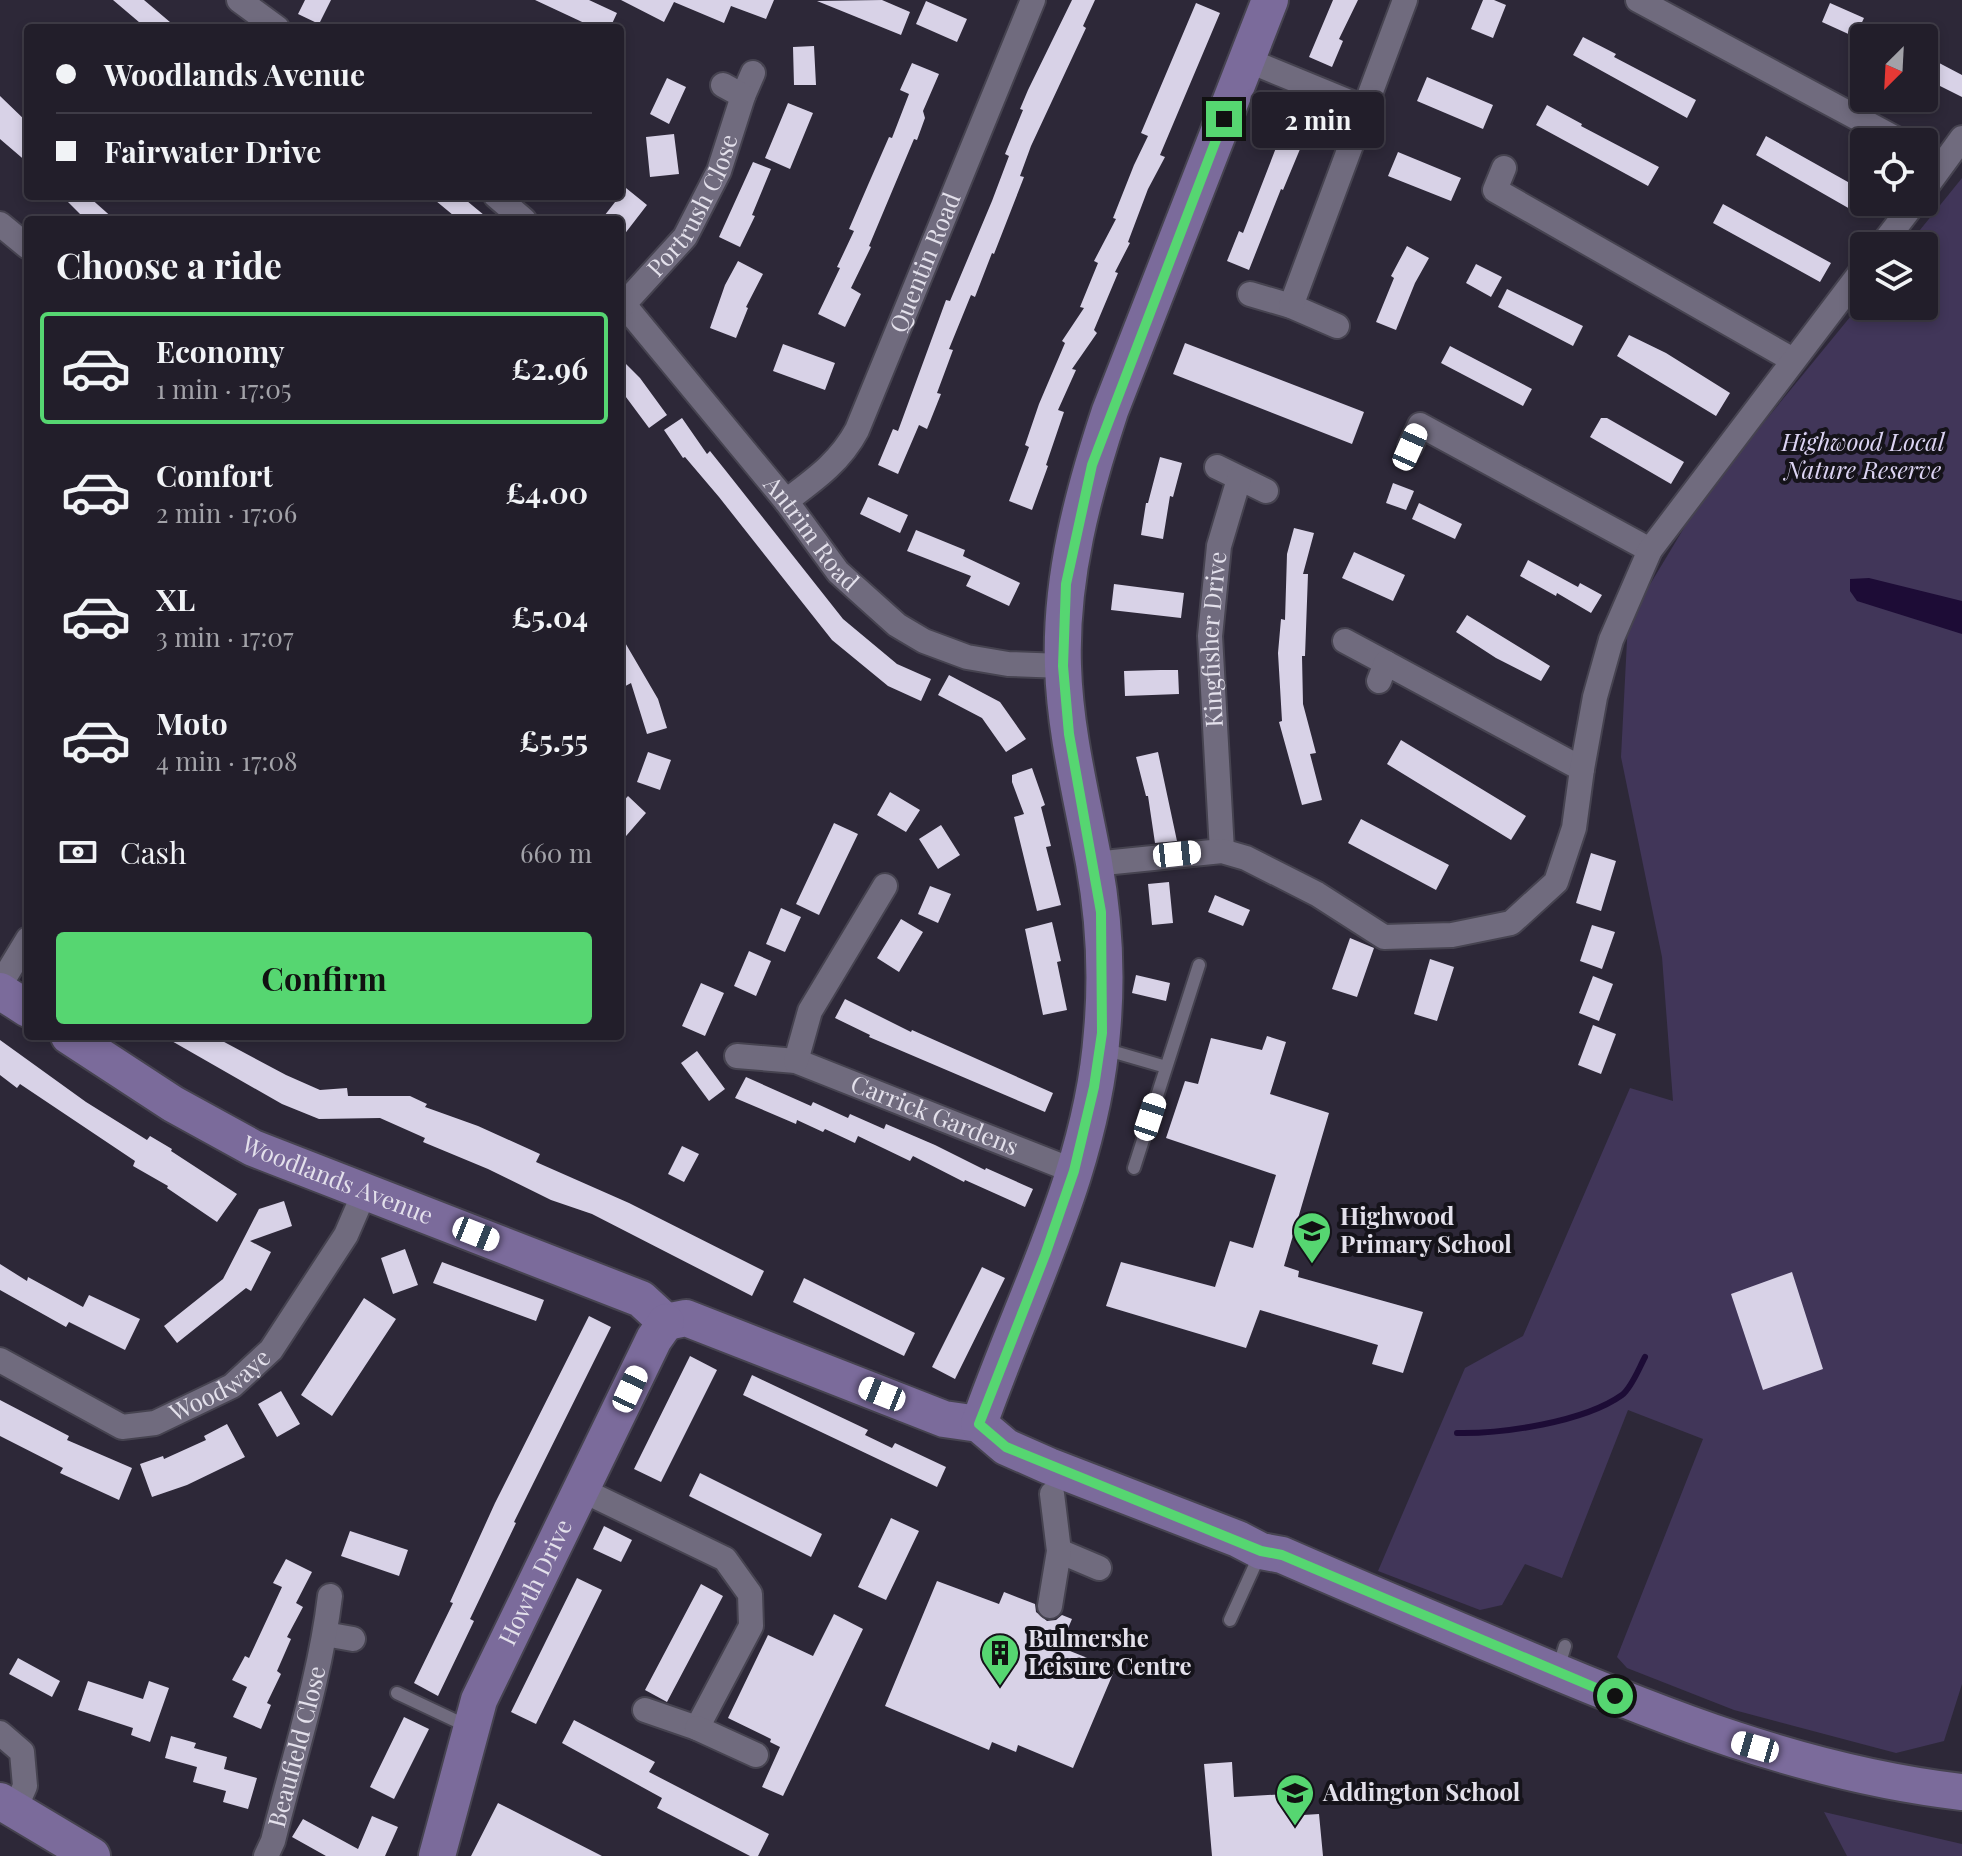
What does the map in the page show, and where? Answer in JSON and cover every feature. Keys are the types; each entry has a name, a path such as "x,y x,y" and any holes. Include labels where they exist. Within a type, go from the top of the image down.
{"street":[{"path":"239,0 272,24"},
{"name":"Quentin Road","path":"786,501 827,470 846,451 857,430 1033,0"},
{"path":"979,1424 1074,1171 1086,1127 1100,1047 1103,982 1101,912 1069,734 1063,666 1066,584 1092,465 1110,411 1270,0"},
{"path":"1291,306 1405,0"},
{"path":"1638,0 1876,128"},
{"path":"1247,60 1364,108"},
{"name":"Portrush Close","path":"624,300 685,237 719,171 733,90 753,73"},
{"path":"1938,155 1962,138"},
{"path":"1495,190 1793,360"},
{"path":"501,200 519,216"},
{"path":"1892,232 1904,216"},
{"path":"0,224 24,244"},
{"path":"1094,864 1222,851 1246,858 1317,894 1384,937 1452,935 1511,923 1556,882 1574,828 1595,697 1611,640 1650,550 1850,286"},
{"path":"1250,294 1291,306 1337,326"},
{"name":"Antrim Road","path":"624,304 786,501 838,572 897,625 924,641 967,657 1008,664 1063,666"},
{"path":"1419,425 1650,550"},
{"path":"1217,467 1266,491"},
{"name":"Kingfisher Drive","path":"1222,851 1210,636 1219,546 1239,479"},
{"path":"1345,641 1383,672 1582,769"},
{"path":"796,1061 810,1011 885,886"},
{"path":"0,985 24,946"},
{"path":"0,991 24,1006"},
{"name":"Woodlands Avenue","path":"75,1040 173,1104 240,1141 641,1299 666,1322"},
{"name":"Carrick Gardens","path":"737,1056 796,1061 1074,1171"},
{"name":"Woodwaye","path":"0,1360 122,1427 155,1423 168,1417 232,1386 271,1350 346,1235 365,1191"},
{"path":"666,1322 686,1318 944,1419 979,1424 1006,1447 1261,1551 1282,1555 1561,1659 1731,1740 1825,1767 1915,1787 1962,1792"},
{"name":"Howth Drive","path":"437,1856 479,1700 654,1339 666,1322"},
{"path":"582,1490 725,1559 750,1594 751,1626 697,1728"},
{"path":"1050,1606 1059,1551 1052,1494"},
{"path":"1059,1551 1099,1568"},
{"name":"Beaufield Close","path":"266,1856 273,1841 325,1634 330,1596"},
{"name":"Beaufield Close","path":"325,1634 353,1639"},
{"path":"645,1710 697,1728 756,1755"},
{"path":"0,1733 22,1752 25,1786 7,1805 92,1856"}],"lane":[{"path":"1134,1168 1199,965"},
{"path":"1100,1047 1166,1067"},
{"path":"1230,1620 1261,1551"},
{"path":"397,1693 472,1728"}],"green space":[{"name":"Highwood Local Nature Reserve","path":"1962,178 1962,1684 1944,1741 1896,1753 1734,1710 1627,1668 1617,1657 1703,1439 1628,1410 1562,1578 1525,1564 1502,1605 1480,1610 1378,1571 1465,1368 1523,1336 1630,1088 1673,1101 1662,957 1621,757 1628,621 1702,498 1850,317 1850,320 1938,320 1938,232 1918,232 1931,216 1938,216 1938,208"},
{"path":"1824,1812 1962,1844 1962,1856 1847,1856"}],"shaded area":[{"path":"1869,578 1962,601 1962,634 1857,601 1850,591 1850,579"}],"building":[{"path":"113,0 144,0 172,24 141,24"},
{"path":"305,0 331,0 319,24 298,14"},
{"path":"535,0 589,0 617,13 612,24 586,24"},
{"path":"621,0 774,0 766,19 731,6 724,23 674,2 664,22"},
{"path":"882,0 910,12 901,35 817,1"},
{"path":"1072,0 1095,0 1083,26 1086,28 1031,146 1020,176 1024,177 994,254 975,297 971,295 949,349 953,350 937,393 941,394 927,429 919,425 898,474 878,465 893,429 898,431 946,300 950,301 992,201 1009,156 1005,154 1023,110 1020,109"},
{"path":"1333,0 1358,0 1339,39 1343,41 1332,67 1309,57"},
{"path":"1483,0 1506,5 1493,38 1471,29"},
{"path":"926,1 967,19 957,42 916,24"},
{"path":"1196,3 1220,13 1160,155 1165,157 1148,189 1130,243 1115,272 1118,273 1094,330 1097,333 1072,369 1076,370 1058,410 1064,412 1032,510 1009,501 1029,447 1025,445 1065,343 1062,341 1084,308 1080,307 1098,263 1094,261 1116,219 1113,218 1148,136 1141,133"},
{"path":"1830,3 1864,18 1861,24 1850,24 1850,35 1822,22"},
{"path":"1583,37 1696,100 1687,118 1573,55"},
{"path":"814,46 816,85 794,85 793,47"},
{"path":"1938,62 1962,75 1962,97 1938,85"},
{"path":"912,63 939,74 923,111 925,118 917,140 914,139 871,247 851,288 861,294 845,327 818,314 854,231 849,229 909,94 900,90"},
{"path":"1427,77 1493,105 1483,129 1417,101"},
{"path":"667,78 686,87 669,124 650,114"},
{"path":"0,96 24,119 24,160 0,139"},
{"path":"788,103 813,113 790,169 765,158"},
{"path":"1293,104 1315,113 1249,270 1227,261 1239,231 1243,233"},
{"path":"1547,105 1659,167 1648,186 1536,125"},
{"path":"674,134 679,174 650,177 646,137"},
{"path":"1766,136 1850,183 1850,209 1756,155"},
{"path":"1398,152 1461,178 1451,201 1388,176"},
{"path":"753,162 771,169 752,215 755,216 740,247 719,237"},
{"path":"626,188 647,205 624,235 624,216 604,216 617,200 624,200"},
{"path":"66,200 92,200 110,216 82,216"},
{"path":"435,200 466,200 485,216 454,216"},
{"path":"1723,204 1831,263 1820,282 1713,223"},
{"path":"1407,246 1429,258 1396,330 1376,322 1394,278 1391,276"},
{"path":"738,261 763,274 746,307 736,338 710,328 725,285"},
{"path":"1476,264 1502,277 1491,297 1466,283"},
{"path":"1507,289 1583,326 1573,346 1498,307"},
{"path":"1629,335 1666,353 1730,393 1716,416 1617,356"},
{"path":"1185,343 1364,412 1352,444 1173,374"},
{"path":"783,344 835,363 825,390 773,371"},
{"path":"1450,346 1532,389 1523,406 1441,363"},
{"path":"624,362 667,415 649,428 624,394"},
{"path":"682,418 707,454 710,451 843,619 897,664 931,679 921,701 888,686 832,640 719,497 683,458 664,430"},
{"path":"1601,418 1607,418 1684,462 1671,484 1590,437"},
{"path":"1160,457 1182,463 1173,497 1170,496 1163,539 1141,535 1146,503"},
{"path":"1393,483 1414,491 1406,510 1386,503"},
{"path":"868,497 908,515 900,533 860,514"},
{"path":"1419,503 1462,524 1455,539 1412,519"},
{"path":"1294,528 1314,533 1303,574 1308,574 1305,656 1302,656 1303,704 1316,753 1310,754 1322,800 1302,805 1279,722 1282,721 1278,653 1281,619 1285,620 1287,554"},
{"path":"916,530 965,550 963,556 1020,583 1009,606 966,586 971,576 907,551"},
{"path":"1354,552 1405,575 1393,601 1342,578"},
{"path":"1528,560 1578,587 1580,583 1602,595 1591,613 1520,576"},
{"path":"1114,584 1184,593 1181,618 1111,610"},
{"path":"1467,615 1550,666 1541,681 1496,658 1456,632"},
{"path":"624,641 658,699 667,728 647,734 631,683 624,687"},
{"path":"1178,670 1179,694 1125,696 1124,671"},
{"path":"949,675 1000,702 1026,739 1006,752 982,718 938,695"},
{"path":"1401,740 1526,816 1511,840 1387,764"},
{"path":"648,752 671,760 660,790 637,782"},
{"path":"1158,752 1177,841 1155,843 1148,796 1136,757"},
{"path":"1032,768 1045,805 1041,807 1051,846 1046,847 1061,905 1037,911 1014,817 1024,814 1012,782 1012,775"},
{"path":"890,792 920,810 906,832 877,815"},
{"path":"628,796 646,813 624,838 624,800"},
{"path":"1361,819 1449,865 1436,890 1348,843"},
{"path":"834,823 858,834 819,915 796,904"},
{"path":"941,825 960,855 938,869 919,839"},
{"path":"1591,853 1616,861 1601,911 1576,903"},
{"path":"1169,882 1173,923 1152,925 1148,884"},
{"path":"930,886 951,894 938,923 918,914"},
{"path":"1215,895 1250,910 1243,926 1208,912"},
{"path":"781,908 801,917 785,952 766,944"},
{"path":"901,919 923,932 899,972 877,958"},
{"path":"1052,922 1067,1010 1043,1015 1025,929"},
{"path":"1592,925 1615,932 1602,969 1580,961"},
{"path":"1350,938 1374,948 1357,997 1332,989"},
{"path":"749,951 771,961 756,996 734,986"},
{"path":"1430,959 1454,967 1437,1021 1414,1014"},
{"path":"1136,975 1170,983 1166,1001 1132,993"},
{"path":"1593,976 1613,984 1599,1021 1579,1013"},
{"path":"701,983 724,993 705,1036 682,1026"},
{"path":"845,999 911,1032 1053,1093 1045,1112 869,1037 835,1018"},
{"path":"1593,1025 1616,1034 1601,1074 1578,1065"},
{"path":"1267,1036 1286,1042 1270,1094 1329,1113 1284,1266 1299,1271 1298,1277 1423,1312 1403,1373 1372,1364 1378,1345 1260,1310 1246,1348 1106,1306 1121,1262 1215,1287 1230,1241 1253,1248 1276,1175 1166,1138 1185,1081 1198,1084 1211,1038 1262,1050"},
{"path":"0,1040 86,1102 147,1140 150,1136 172,1149 237,1194 217,1222 168,1186 133,1166 135,1161 20,1084 17,1088 0,1075"},
{"path":"170,1040 220,1040 320,1090 347,1088 348,1096 410,1096 427,1104 425,1107 478,1126 540,1154 536,1162 629,1203 764,1271 752,1296 592,1214 551,1200 423,1142 425,1138 380,1118 319,1119 282,1104"},
{"path":"697,1051 725,1089 709,1101 681,1063"},
{"path":"746,1077 811,1106 813,1102 848,1118 850,1114 884,1129 886,1124 1033,1189 1025,1207 964,1182 913,1156 910,1161 858,1136 855,1143 825,1129 823,1132 797,1120 796,1124 735,1098"},
{"path":"682,1146 699,1154 684,1182 668,1174"},
{"path":"284,1201 292,1226 250,1241 271,1252 251,1291 246,1288 177,1343 164,1326 223,1279 259,1209"},
{"path":"405,1249 418,1285 393,1294 381,1258"},
{"path":"442,1262 544,1300 536,1321 433,1283"},
{"path":"0,1264 27,1281 28,1277 83,1307 89,1295 140,1319 125,1350 69,1322 66,1327 0,1290"},
{"path":"982,1267 1005,1278 955,1379 932,1367"},
{"path":"1792,1272 1823,1369 1763,1390 1731,1294"},
{"path":"804,1278 915,1333 904,1356 793,1302"},
{"path":"364,1298 396,1319 332,1416 301,1395"},
{"path":"589,1316 611,1327 514,1522 470,1619 474,1621 438,1696 414,1683 453,1603 450,1602 495,1503"},
{"path":"690,1356 717,1370 661,1482 634,1469"},
{"path":"752,1375 868,1430 865,1435 892,1448 895,1443 946,1467 937,1487 743,1395"},
{"path":"281,1391 300,1424 277,1437 258,1404"},
{"path":"0,1400 69,1436 67,1440 132,1468 119,1500 60,1473 63,1468 0,1436"},
{"path":"227,1424 245,1457 187,1485 152,1497 140,1464 163,1456 164,1459 206,1440 204,1436"},
{"path":"700,1473 822,1534 811,1557 689,1496"},
{"path":"891,1518 919,1531 886,1600 858,1587"},
{"path":"604,1526 632,1540 621,1562 593,1549"},
{"path":"350,1531 408,1550 399,1576 341,1556"},
{"path":"286,1559 312,1572 296,1603 303,1607 287,1637 291,1639 277,1671 281,1674 267,1703 271,1705 261,1729 233,1717 247,1687 232,1680 245,1656 249,1658 282,1587 273,1583"},
{"path":"577,1578 602,1590 536,1724 511,1712"},
{"name":"Bulmershe Leisure Centre","path":"937,1581 999,1604 1004,1592 1035,1604 1036,1612 1047,1621 1056,1620 1062,1615 1072,1619 1060,1647 1115,1669 1073,1768 1018,1745 1016,1752 992,1742 989,1750 885,1706"},
{"path":"701,1584 723,1596 667,1702 645,1690"},
{"path":"834,1614 863,1629 783,1796 762,1787 780,1747 770,1742 771,1739 728,1718 768,1635 813,1656"},
{"path":"18,1658 60,1681 52,1697 9,1674"},
{"path":"88,1681 143,1699 149,1681 169,1688 150,1742 131,1735 133,1728 78,1710"},
{"path":"404,1717 429,1729 394,1799 370,1787"},
{"path":"574,1720 655,1762 649,1772 769,1834 758,1856 750,1856 657,1808 662,1798 562,1743"},
{"path":"171,1736 196,1743 194,1748 227,1757 224,1769 257,1778 248,1809 223,1802 226,1791 193,1782 197,1767 165,1758"},
{"path":"1232,1762 1234,1797 1286,1794 1287,1816 1319,1814 1323,1856 1212,1856 1204,1764"},
{"path":"498,1803 602,1856 471,1856"},
{"path":"372,1816 398,1827 385,1856 326,1856 292,1837 303,1819 358,1849"}],"waterway":[{"path":"1457,1433 1519,1429 1587,1412 1626,1392 1645,1357"}],"place":[{"name":"Highwood Primary School","path":"1312,1265"},
{"name":"Bulmershe Leisure Centre","path":"1000,1687"},
{"name":"Addington School","path":"1295,1827"}],"route":[{"path":"1224,119 1110,411 1092,465 1066,584 1063,666 1069,734 1101,912 1102,1033 1086,1127 1074,1171 1056,1226 979,1424 1006,1447 1049,1466 1238,1539 1261,1551 1282,1555 1615,1696"}]}
